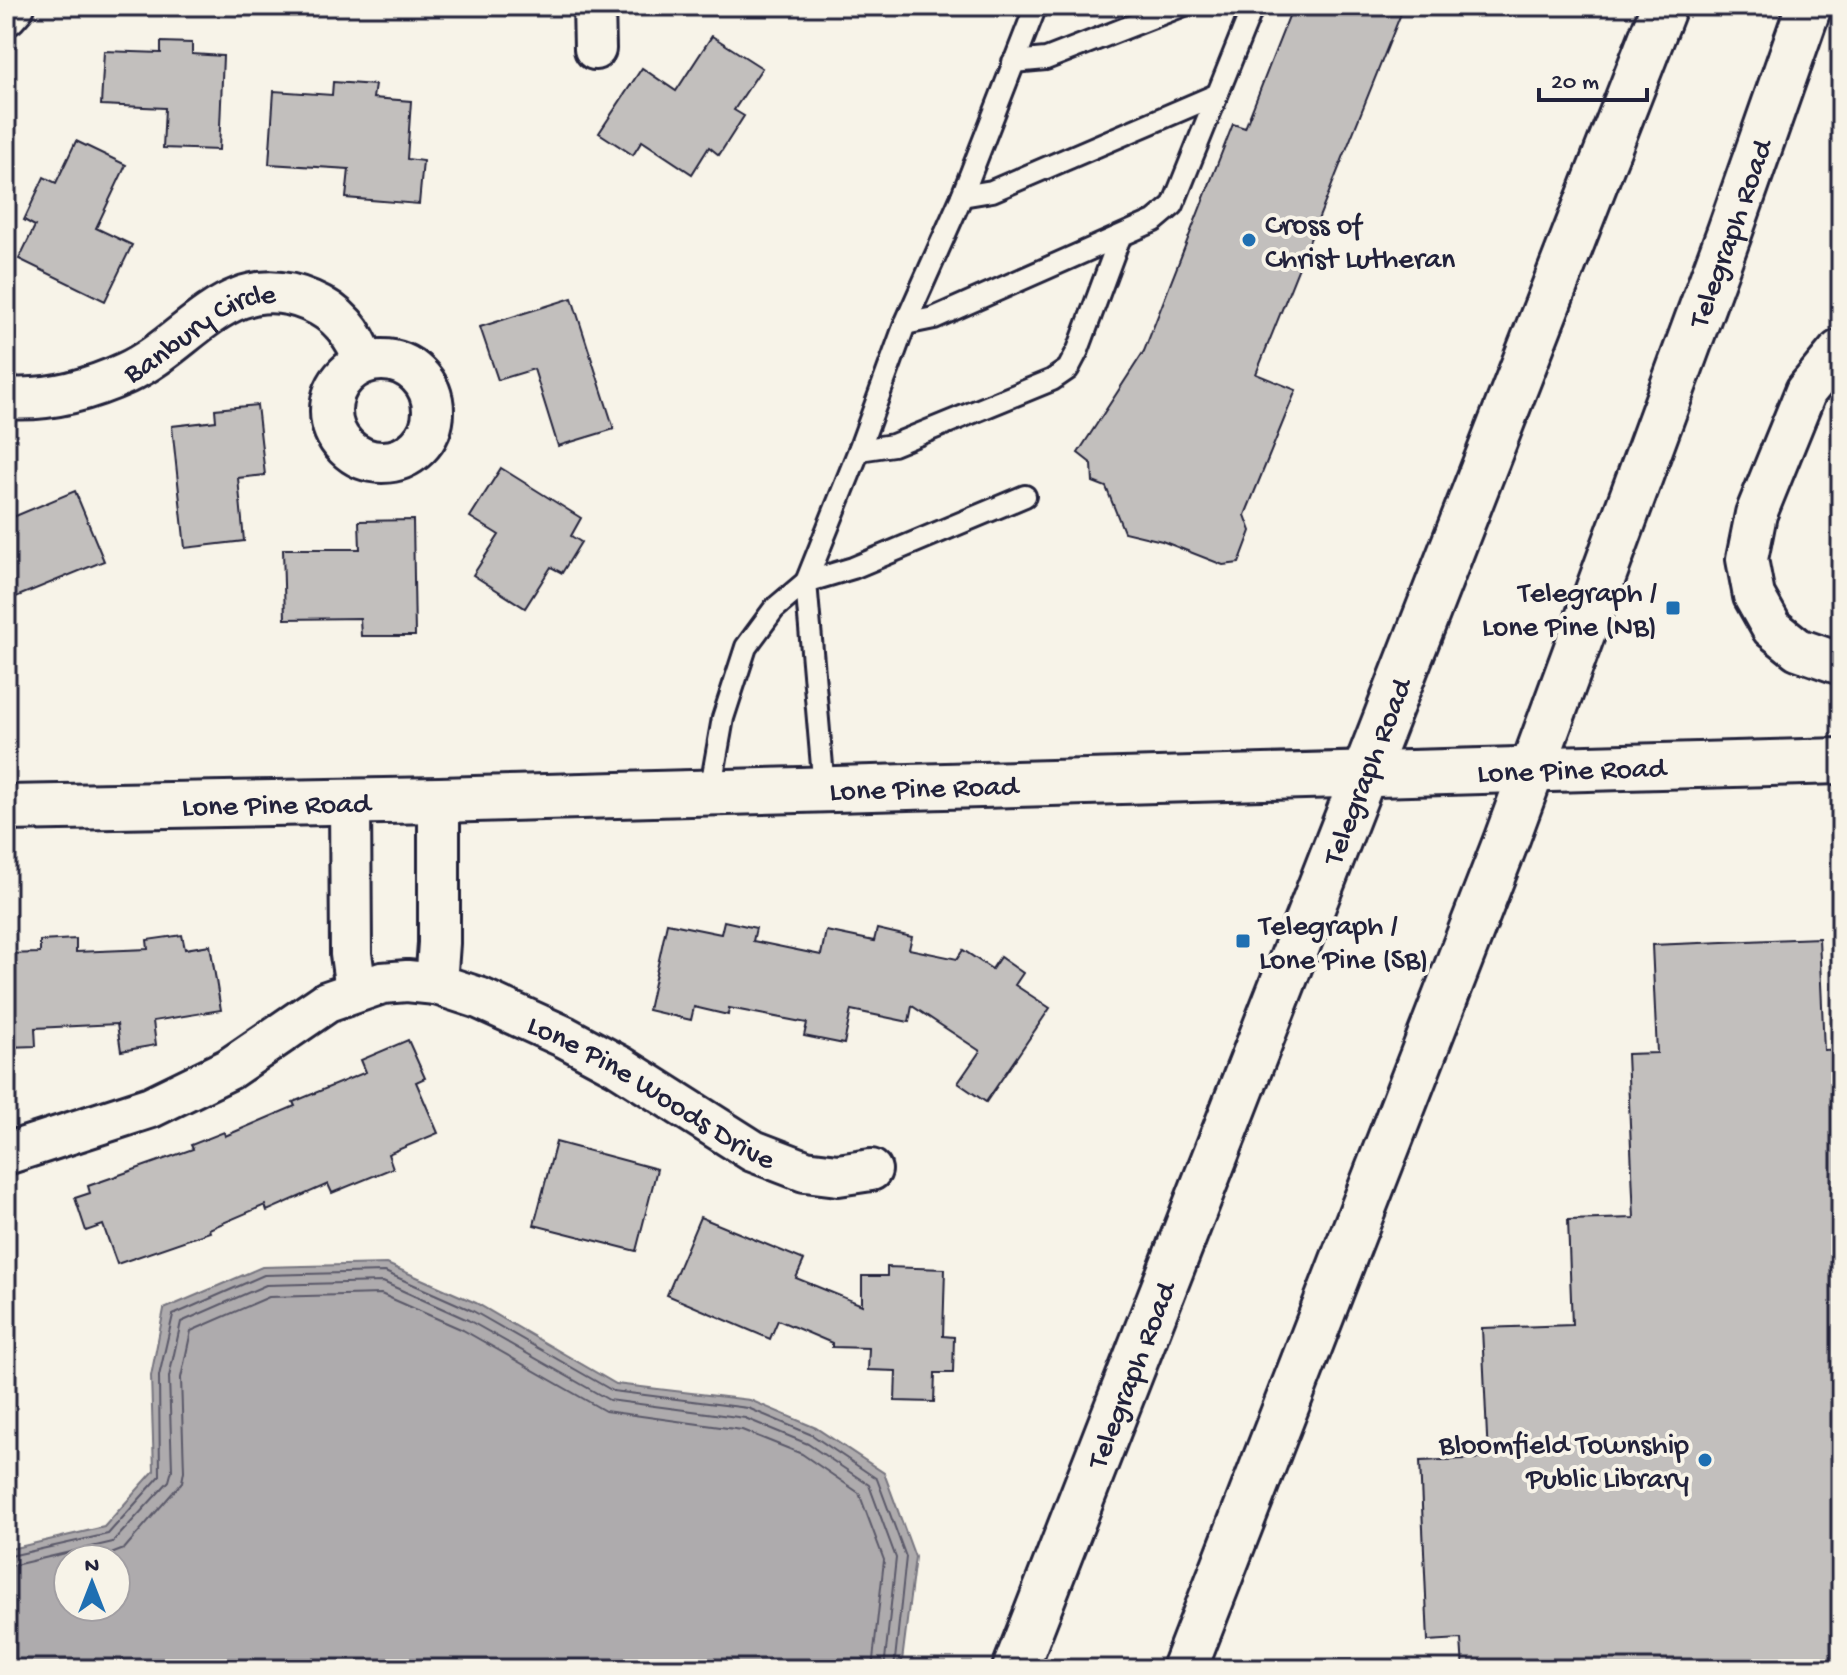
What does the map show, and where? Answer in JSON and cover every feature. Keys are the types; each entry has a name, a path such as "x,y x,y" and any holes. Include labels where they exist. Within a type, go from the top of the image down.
{"main road":[{"name":"Telegraph Road","path":"1015,1669 1664,6"},
{"name":"Telegraph Road","path":"1184,1669 1533,769 1809,6"},
{"name":"Lone Pine Road","path":"6,808 439,800 1841,761"},
{"path":"1031,1628 1052,1669"}],"street":[{"path":"6,15 14,6"},
{"path":"594,6 595,49"},
{"name":"Banbury Circle","path":"6,398 51,396 88,388 127,373 164,351 219,307 238,296 266,292 296,295 323,307 345,324 358,343 365,362"},
{"path":"1839,351 1806,391 1756,514 1747,559 1754,596 1772,628 1798,649 1841,664"},
{"path":"436,984 439,800"},
{"path":"350,801 351,954 356,990"},
{"name":"Lone Pine Woods Drive","path":"6,1154 151,1107 187,1092 268,1044 327,1002 382,983 407,981 436,984 479,998 591,1050 753,1151 805,1171 838,1175 871,1170"}],"lane":[{"path":"824,789 806,582 905,324 962,196 1036,6"},
{"path":"1013,62 1046,59 1182,6"},
{"path":"905,324 934,318 1120,237 1154,221 1173,205 1253,6"},
{"path":"962,196 992,191 1216,95"},
{"path":"859,450 893,445 1052,380 1068,369 1120,237"},
{"path":"710,792 723,718 746,647 774,609 806,582 853,568 1025,496"}],"water":[{"path":"387,1264 476,1303 616,1384 750,1400 816,1428 884,1473 915,1557 901,1669 6,1669 6,1550 104,1527 154,1471 151,1376 164,1309 262,1267"}],"building":[{"name":"Cross of Christ Lutheran","path":"1293,6 1404,6 1256,374 1296,390 1245,515 1251,531 1239,563 1223,565 1162,541 1124,532 1106,487 1093,482 1092,464 1078,453 1144,351 1233,124 1245,128"},
{"path":"712,36 762,68 734,110 744,116 719,155 709,147 692,174 642,141 633,155 599,133 642,68 676,91"},
{"path":"161,42 192,43 192,54 223,56 219,150 163,148 165,108 101,105 104,51 161,53"},
{"path":"333,82 375,85 373,98 411,101 407,159 423,161 419,204 346,198 349,169 269,164 274,91 332,95"},
{"path":"76,141 126,165 96,228 132,245 105,301 19,259 35,226 24,220 44,177 56,183"},
{"path":"572,298 614,429 558,446 534,369 498,380 480,327"},
{"path":"257,405 265,475 238,478 244,541 185,548 172,426 216,421 215,409"},
{"path":"501,468 581,518 571,536 581,542 562,573 551,567 525,608 473,575 499,535 470,517"},
{"path":"75,491 104,561 6,601 6,520"},
{"path":"413,520 415,636 361,636 360,618 285,619 283,549 360,549 359,521"},
{"path":"724,921 756,928 753,941 821,955 826,931 874,941 877,929 912,937 909,949 957,959 963,950 992,969 1000,957 1023,973 1015,985 1050,1008 986,1102 958,1083 980,1051 912,1006 909,1022 851,1010 844,1044 804,1036 807,1023 729,1008 728,1015 694,1007 691,1020 648,1010 667,923 721,934"},
{"path":"182,935 185,949 210,945 221,1010 153,1021 156,1045 121,1051 117,1024 35,1028 36,1046 6,1047 6,954 40,953 40,941 76,939 76,952 148,949 147,940"},
{"path":"1819,938 1824,1050 1841,1049 1841,1669 1463,1669 1461,1639 1428,1641 1420,1461 1488,1458 1482,1328 1572,1325 1568,1220 1634,1218 1627,1054 1657,1053 1652,945"},
{"path":"408,1040 425,1078 416,1082 438,1133 388,1154 393,1168 332,1193 328,1184 267,1211 265,1205 209,1229 210,1232 117,1264 103,1225 86,1231 75,1198 90,1193 88,1186 193,1149 191,1145 224,1132 225,1136 295,1106 293,1102 366,1072 361,1060"},
{"path":"556,1142 657,1169 636,1251 534,1225"},
{"path":"700,1217 804,1260 796,1278 862,1305 862,1276 887,1276 887,1267 945,1269 943,1336 954,1337 953,1373 935,1373 934,1402 895,1401 896,1371 868,1370 869,1348 832,1347 832,1343 778,1320 770,1339 667,1295"}],"place":[{"name":"Cross of Christ Lutheran","path":"1249,240"},
{"name":"Telegraph / Lone Pine (NB)","path":"1673,608"},
{"name":"Telegraph / Lone Pine (SB)","path":"1243,941"},
{"name":"Bloomfield Township Public Library","path":"1705,1460"}]}
